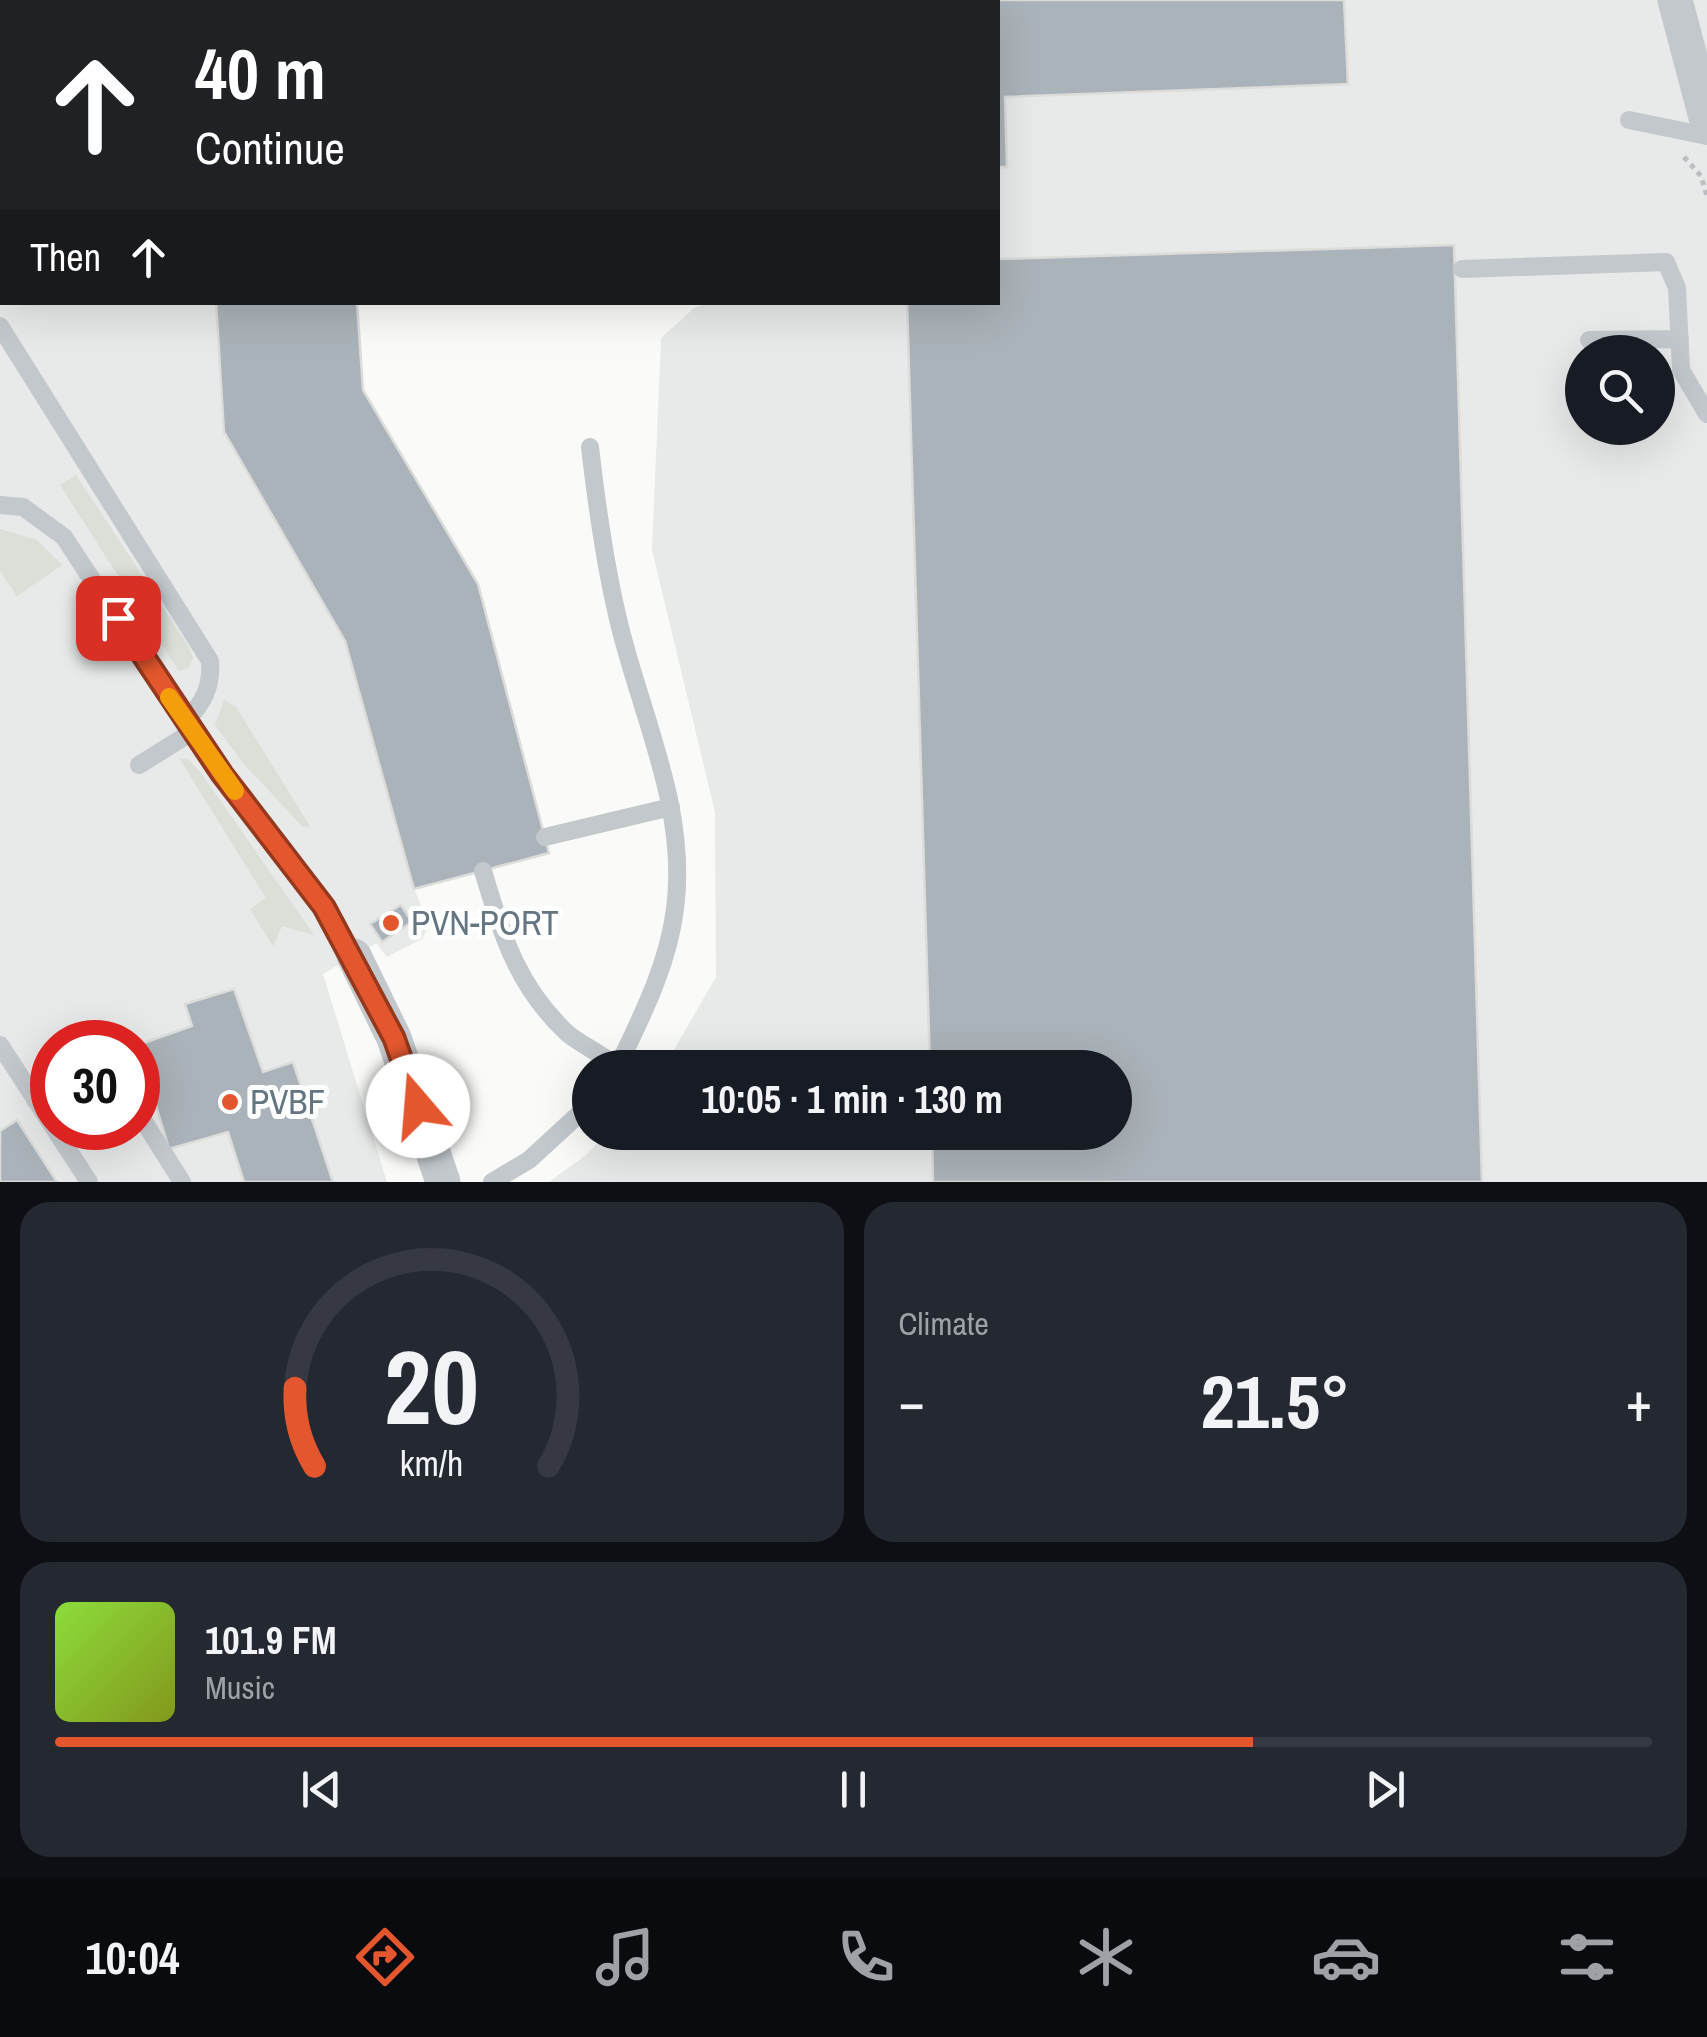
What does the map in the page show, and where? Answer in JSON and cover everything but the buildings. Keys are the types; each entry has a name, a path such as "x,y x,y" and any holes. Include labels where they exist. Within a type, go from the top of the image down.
{"street":[{"path":"1674,0 1707,121"},
{"path":"354,956 394,1038 442,1182"}],"lane":[{"path":"1629,120 1707,136"},
{"path":"1462,270 1666,262 1677,288 1681,370 1707,414"},
{"path":"0,326 210,661 212,682 188,727 139,765"},
{"path":"1675,339 1680,339"},
{"path":"590,446 601,545 612,596 672,807 677,848 675,909 645,1012 626,1050"},
{"path":"0,505 23,507 64,537 188,727 324,907 354,956"},
{"path":"545,837 672,807"},
{"path":"483,871 508,947 536,1004 589,1050"},
{"path":"0,1045 30,1092"},
{"path":"492,1182 530,1160 572,1121"},
{"path":"160,1147 182,1182"},
{"path":"68,1150 89,1182"}],"path":[{"path":"1677,152 1692,163 1707,196"}],"shaded area":[{"path":"1000,0 1707,0 1707,1182 549,1182 591,1150 1132,1150 1132,1050 674,1050 716,977 715,812 652,550 661,338 702,305 1000,305"},
{"path":"0,305 216,305 224,432 345,641 414,888 429,926 422,939 387,957 376,943 323,974 387,1182 0,1182"},
{"path":"76,475 188,645 193,658 189,668 179,671 60,485"},
{"path":"0,529 37,540 62,565 17,596 0,571"},
{"path":"224,700 236,707 310,826 303,827 244,764 215,725"},
{"path":"179,758 189,760 201,773 314,935 282,926 273,946 250,909 266,898"}],"slow traffic":[{"path":"169,697 235,791"}],"place":[{"name":"PVN-PORT","path":"391,923"},
{"name":"PVBF","path":"230,1102"}],"route":[{"path":"118,618 222,774 324,907 354,956 394,1038 418,1106"}]}
